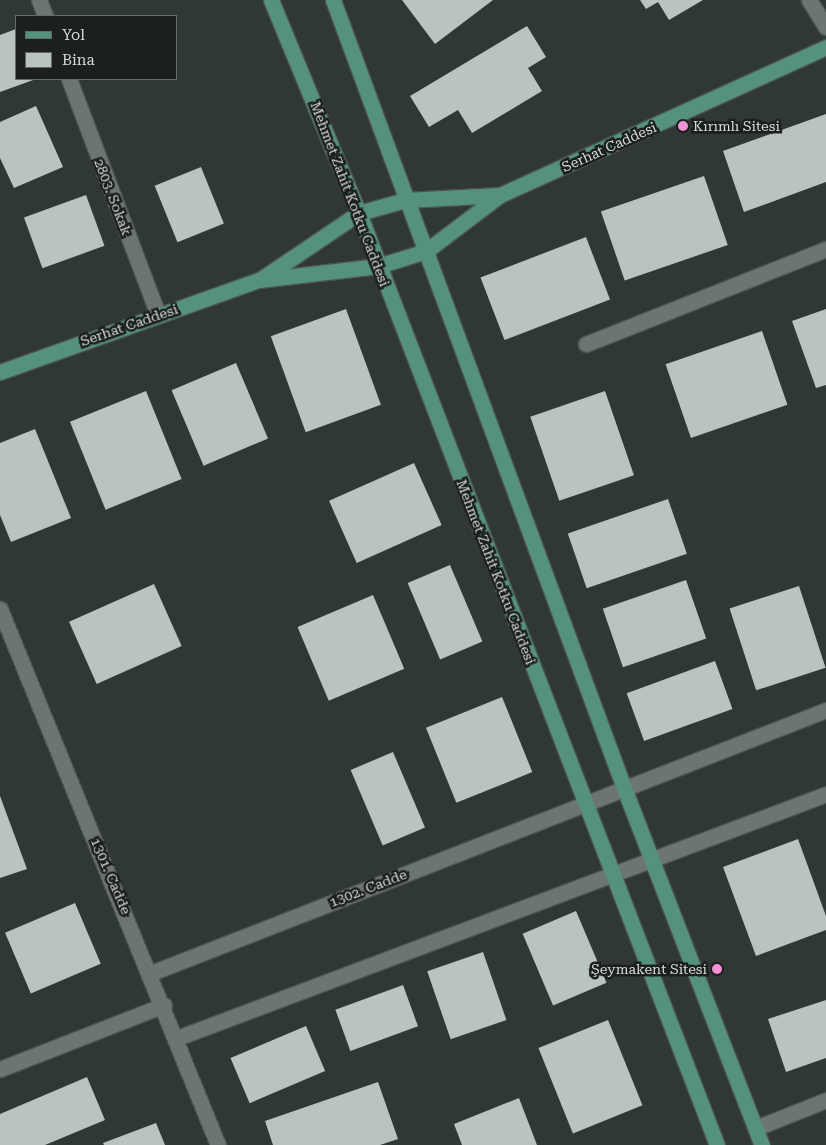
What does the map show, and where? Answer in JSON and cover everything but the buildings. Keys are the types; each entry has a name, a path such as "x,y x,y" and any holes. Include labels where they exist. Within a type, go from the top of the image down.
{"main road":[{"name":"Mehmet Zahit Kotku Caddesi","path":"271,0 360,213 378,266 718,1145"},
{"path":"333,0 405,200 426,251 624,788 762,1145"},
{"name":"Serhat Caddesi","path":"0,372 259,280 378,266 426,251 500,195 826,47"},
{"name":"Serhat Caddesi","path":"259,280 360,213 405,200 500,195"}],"street":[{"path":"39,0 45,15"},
{"path":"809,0 826,27"},
{"name":"2803. Sokak","path":"69,80 158,315"},
{"path":"586,344 826,250"},
{"name":"1301. Cadde","path":"0,609 151,973 218,1145"},
{"name":"1302. Cadde","path":"151,973 826,710"},
{"path":"177,1038 826,794"},
{"path":"0,1069 164,1005"},
{"path":"756,1128 826,1100"}],"place":[{"name":"Kırımlı Sitesi","path":"683,126"},
{"name":"Şeymakent Sitesi","path":"717,969"}]}
